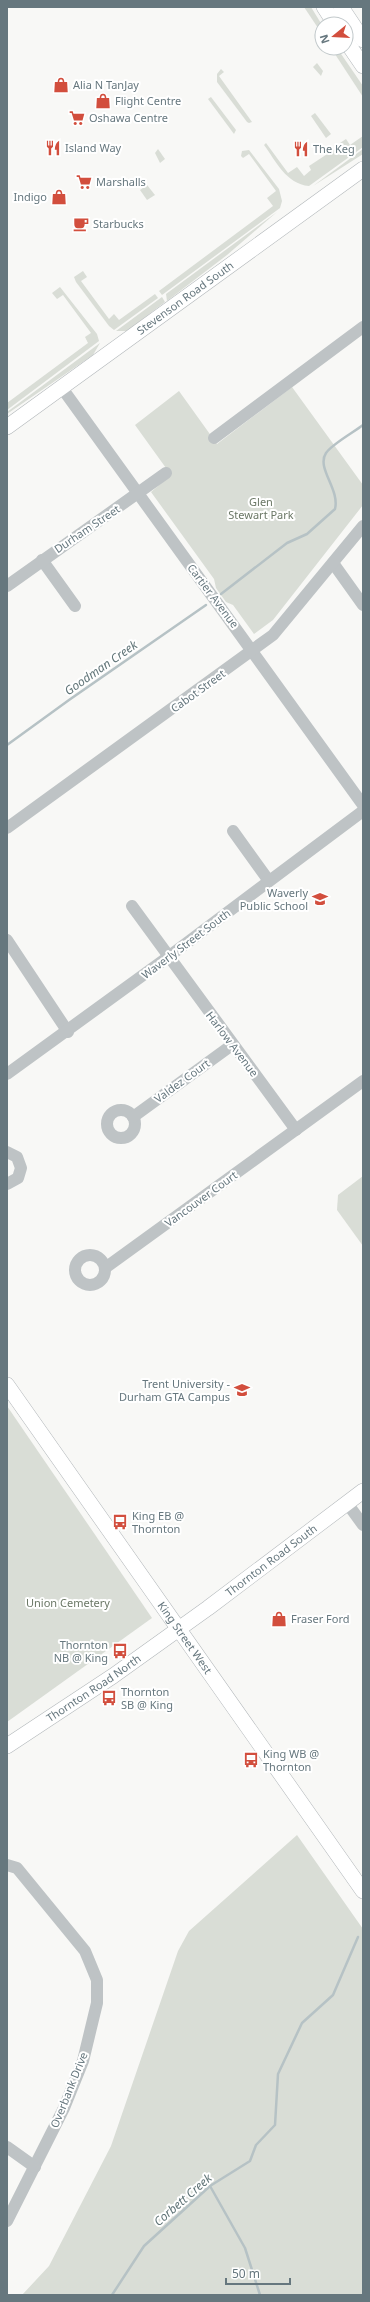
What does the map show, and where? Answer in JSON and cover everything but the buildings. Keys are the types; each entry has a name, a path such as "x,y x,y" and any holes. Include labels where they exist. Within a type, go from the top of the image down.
{"main road":[{"path":"324,7 330,16"},
{"path":"341,7 363,40"},
{"path":"354,53 363,66"},
{"name":"Stevenson Road South","path":"7,427 363,169"},
{"name":"King Street West","path":"7,1385 363,1891"},
{"name":"Thornton Road South","path":"178,1629 363,1492"},
{"name":"Thornton Road North","path":"7,1746 113,1676 178,1629"}],"street":[{"path":"214,438 363,328"},
{"name":"Cartier Avenue","path":"62,388 363,805"},
{"name":"Durham Street","path":"7,586 42,560 138,495 166,473"},
{"name":"Cabot Street","path":"7,828 253,651 273,635 288,620 363,526"},
{"path":"42,560 75,606"},
{"path":"333,563 363,605"},
{"name":"Waverly Street South","path":"7,1074 68,1032 363,811"},
{"path":"234,831 269,881"},
{"name":"Harlow Avenue","path":"132,906 168,958 296,1130"},
{"path":"7,940 68,1032"},
{"name":"Valdez Court","path":"133,1116 232,1045"},
{"name":"Vancouver Court","path":"105,1268 363,1081"},
{"path":"7,1152 17,1157 21,1168 18,1178 7,1184"},
{"path":"347,1503 363,1525"},
{"name":"Overbank Drive","path":"7,1865 17,1868 85,1951 97,1980 98,2003 83,2061 64,2108 7,2221"},
{"path":"7,2147 35,2167"}],"green space":[{"path":"304,7 311,7 316,16 314,16 314,22"},
{"path":"336,56 342,56 363,86 363,97"},
{"path":"317,63 323,71 321,76 313,67"},
{"path":"221,69 224,72 219,76 252,122 247,122 217,82 217,74"},
{"path":"211,97 236,130 234,134 208,99"},
{"path":"315,113 331,134 326,138 311,116"},
{"path":"363,136 363,147 309,186 294,181 282,171 264,145 266,143 288,173 297,167 304,176 311,170 309,166 341,145 340,143 346,139 350,145"},
{"path":"158,149 165,159 160,163 155,153"},
{"path":"363,149 363,154 313,186"},
{"path":"249,150 279,189 282,201 280,208 162,295 159,291 273,206 267,198 276,191 249,154 243,158 241,156 242,151"},
{"path":"147,185 155,195 147,200 140,190"},
{"path":"277,212 227,255 167,301 166,294"},
{"path":"83,271 87,277 81,281 109,319 114,314 119,320 155,294 158,298 114,330 109,326 76,282 74,277"},
{"path":"60,287 97,334 99,341 7,410 7,403 88,343 85,337 91,333 63,295 57,299 52,293"},
{"path":"162,297 165,302 127,331 116,331"},
{"path":"100,343 93,355 7,414 7,412"},
{"name":"Glen Stewart Park","path":"292,387 363,485 363,505 273,620 254,634 233,605 226,602 216,588 214,579 151,492 171,475 135,425 179,391 217,444"},
{"path":"363,1176 363,1246 337,1210 338,1195"},
{"name":"Union Cemetery","path":"7,1406 152,1618 7,1722"},
{"path":"297,1835 363,1929 363,2295 22,2295 49,2266 111,2146 178,1951 189,1931"}],"waterway":[{"name":"Goodman Creek","path":"221,594 287,543 307,534 335,509 336,501 326,472 324,459 326,453 333,446 363,425"},
{"name":"Goodman Creek","path":"7,745 206,605"},
{"name":"Corbett Creek","path":"112,2295 144,2246 210,2186 250,2161 256,2145 275,2125 278,2074 302,2023 333,1995 358,1937"},
{"path":"210,2186 245,2248 260,2295"}],"place":[{"name":"Alia N TanJay","path":"61,85"},
{"name":"Flight Centre","path":"103,101"},
{"name":"Oshawa Centre","path":"77,118"},
{"name":"Island Way","path":"53,148"},
{"name":"The Keg","path":"301,149"},
{"name":"Marshalls","path":"84,182"},
{"name":"Indigo","path":"59,197"},
{"name":"Starbucks","path":"81,224"},
{"name":"Waverly Public School","path":"320,899"},
{"name":"Trent University - Durham GTA Campus","path":"242,1390"},
{"name":"King EB @ Thornton","path":"120,1522"},
{"name":"Fraser Ford","path":"279,1619"},
{"name":"Thornton NB @ King","path":"120,1651"},
{"name":"Thornton SB @ King","path":"109,1698"},
{"name":"King WB @ Thornton","path":"251,1760"}]}
